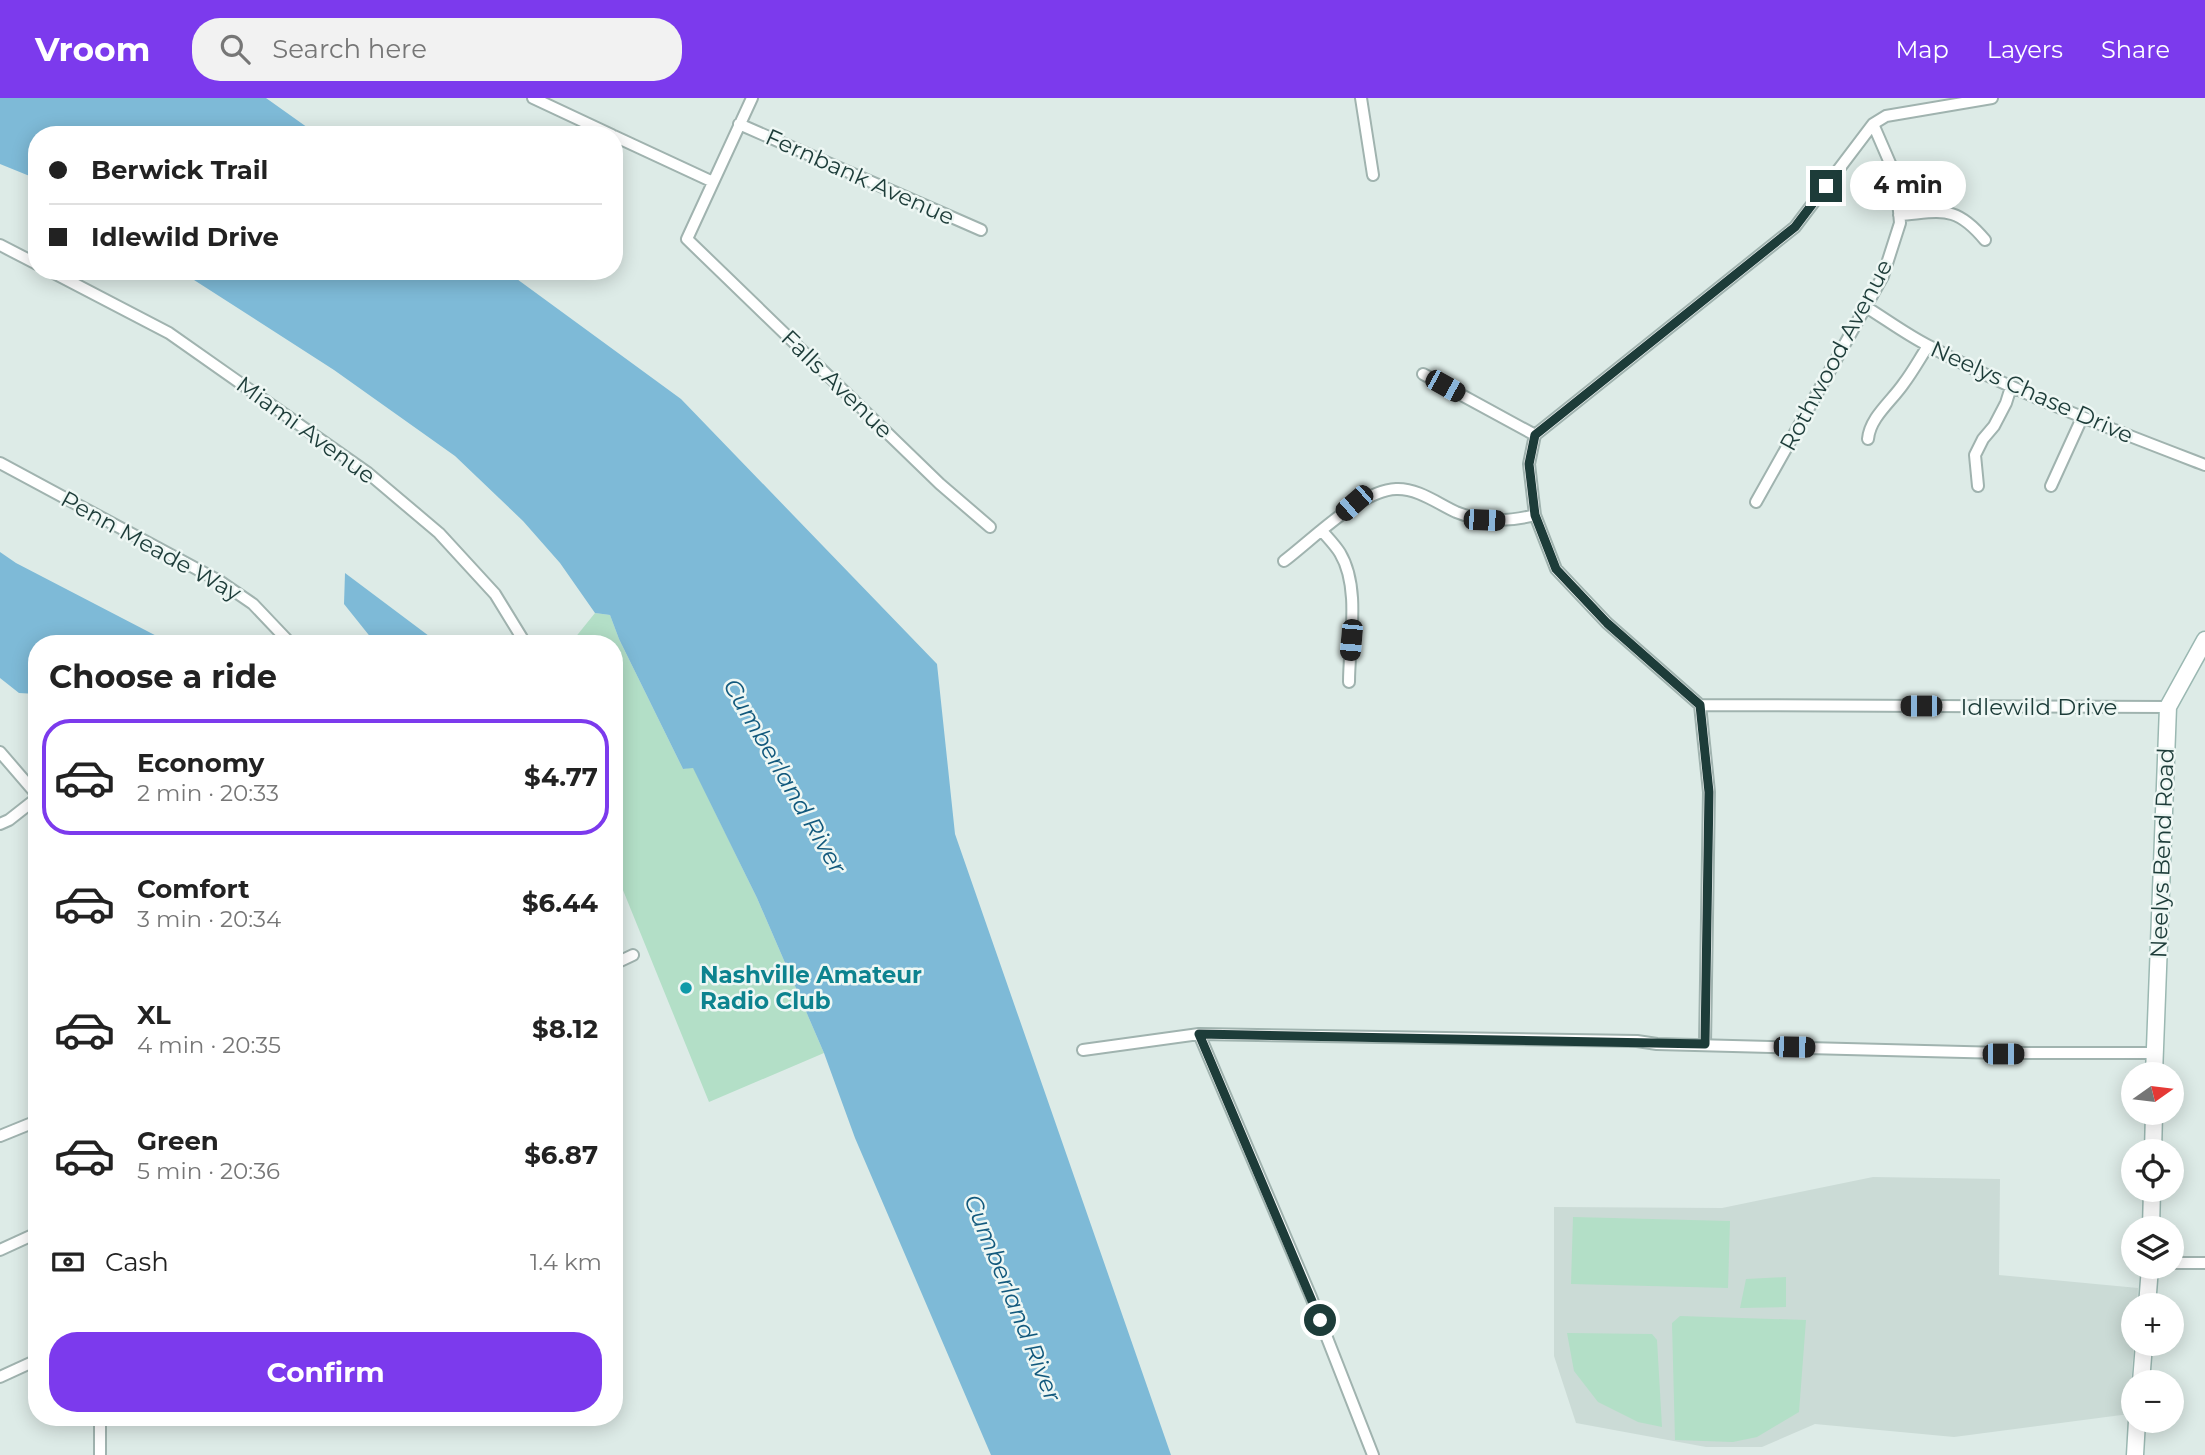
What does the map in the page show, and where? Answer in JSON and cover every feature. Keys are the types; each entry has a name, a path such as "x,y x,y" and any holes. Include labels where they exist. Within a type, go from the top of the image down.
{"main road":[{"name":"Neelys Bend Road","path":"2155,1062 2168,707 2205,640"},
{"path":"2135,1455 2136,1433"}],"street":[{"path":"533,98 594,126"},
{"path":"623,140 713,182 752,98"},
{"path":"1361,98 1373,174"},
{"path":"1705,1044 1709,792 1700,705 1607,623 1556,569 1535,515 1529,464 1535,435 1795,227 1873,124 1886,116 1992,98"},
{"name":"Fernbank Avenue","path":"739,124 981,230"},
{"name":"Rothwood Avenue","path":"1756,502 1883,276 1900,223 1896,177 1873,124"},
{"name":"Falls Avenue","path":"713,182 688,237 930,475 990,527"},
{"path":"1899,215 1945,211 1969,221 1985,240"},
{"path":"0,245 28,259"},
{"name":"Miami Avenue","path":"67,280 169,333 368,473 439,533 495,594 520,635"},
{"name":"Neelys Chase Drive","path":"1866,307 1928,346 2011,387 2082,418 2205,465"},
{"path":"1868,439 1879,415 1904,384 1928,346"},
{"path":"1423,374 1535,435"},
{"path":"1978,486 1975,455 1994,426 2011,387"},
{"path":"2052,486 2082,418"},
{"name":"Penn Meade Way","path":"0,463 221,582 253,604 282,635"},
{"path":"1284,561 1354,503 1396,489 1416,492 1458,513 1484,520 1513,521 1535,515"},
{"path":"1322,531 1340,554 1350,585 1353,620 1349,682"},
{"name":"Idlewild Drive","path":"1700,705 2168,707"},
{"path":"0,752 28,786"},
{"path":"0,824 28,804"},
{"path":"623,960 633,955"},
{"path":"1199,1034 1311,1297 1373,1455"},
{"path":"1083,1050 1199,1034 1705,1044 2003,1054 2155,1053"},
{"path":"0,1136 28,1125"},
{"path":"0,1250 28,1237"},
{"path":"2184,1263 2205,1263"},
{"path":"0,1377 28,1364"},
{"path":"100,1426 100,1455"}],"shaded area":[{"path":"1873,1177 2000,1179 1999,1275 2138,1288 2138,1293 2121,1293 2121,1356 2133,1356 2132,1370 2121,1370 2121,1415 1954,1437 1815,1424 1762,1447 1706,1447 1576,1423 1554,1356 1554,1207 1722,1208"}],"green space":[{"path":"595,613 610,615 618,635 577,635"},
{"path":"623,647 683,769 693,767 757,898 824,1053 709,1102 623,890"},
{"path":"1573,1217 1730,1221 1728,1288 1571,1284"},
{"path":"1786,1277 1786,1307 1740,1308 1746,1279"},
{"path":"1680,1316 1806,1320 1799,1412 1757,1437 1733,1442 1675,1440 1672,1323"},
{"path":"1567,1333 1652,1334 1657,1340 1662,1427 1638,1422 1598,1402 1574,1371"}],"water":[{"path":"0,98 266,98 305,126 28,126 28,175 0,164"},
{"name":"Cumberland River","path":"194,280 518,280 681,399 937,664 955,834 1171,1455 991,1455 855,1138 824,1053 757,898 693,768 683,769 623,647 623,635 618,635 610,615 595,613 560,563 523,521 455,456 334,370"},
{"path":"0,552 16,563 155,635 28,635 28,694 19,693 0,678"},
{"path":"345,573 427,635 369,635 344,604"}],"place":[{"name":"Nashville Amateur Radio Club","path":"686,988"}],"route":[{"path":"1320,1320 1199,1034 1705,1044 1710,845 1709,778 1700,705 1607,623 1556,569 1535,515 1529,464 1535,435 1795,227 1826,186"}]}
